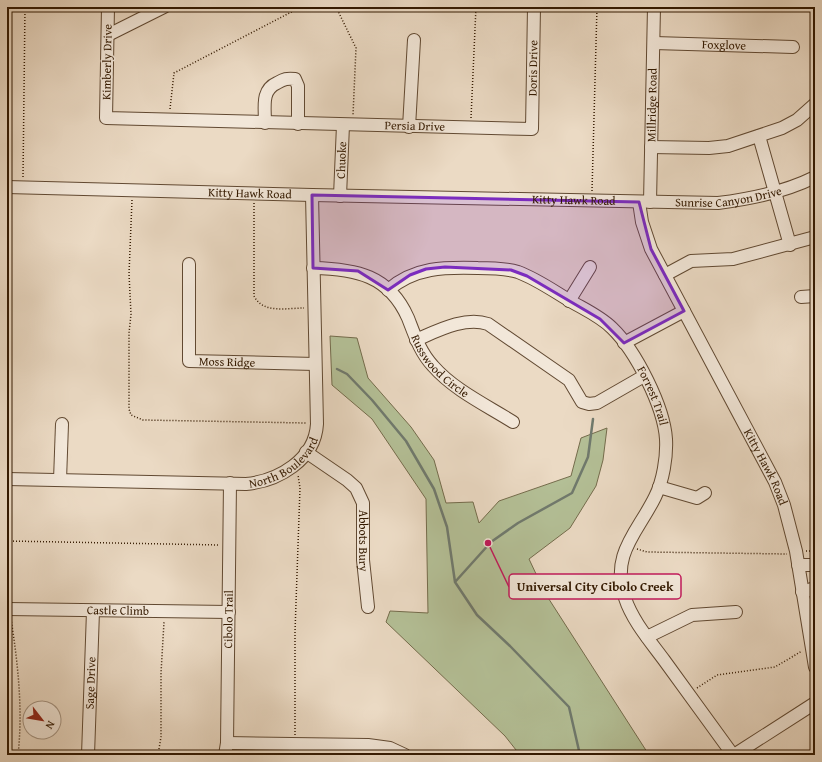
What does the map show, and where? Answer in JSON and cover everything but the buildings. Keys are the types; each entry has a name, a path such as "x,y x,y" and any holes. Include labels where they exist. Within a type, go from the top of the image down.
{"street":[{"name":"Kimberly Drive","path":"106,118 108,7"},
{"path":"108,35 164,7"},
{"name":"Doris Drive","path":"532,129 534,7"},
{"name":"Millridge Road","path":"644,202 651,147 654,7"},
{"path":"409,127 414,40"},
{"name":"Foxglove","path":"654,43 793,47"},
{"path":"265,123 265,96 269,86 287,78 295,79 298,86 298,124"},
{"path":"651,147 710,148 728,146 782,128 797,120 815,104"},
{"name":"Persia Drive","path":"106,118 532,129"},
{"name":"Chuoke","path":"340,196 348,125"},
{"path":"759,136 790,245"},
{"name":"Sunrise Canyon Drive","path":"644,202 718,203 738,200 800,184 815,176"},
{"name":"Kitty Hawk Road","path":"7,187 644,202 642,222 651,249 775,482 784,505 797,560 815,667"},
{"name":"North Boulevard","path":"7,479 230,484 261,482 275,478 293,466 306,452 317,431 314,364 312,195"},
{"path":"665,275 691,261 733,258 790,245 815,237"},
{"name":"Moss Ridge","path":"190,264 189,361 314,364"},
{"name":"Forrest Trail","path":"388,290 406,277 426,269 445,267 502,269 527,276 600,319 612,328 624,343 644,376 660,408 666,439 665,462 659,487 626,545 621,565 621,581 624,597 631,612 647,637 733,755"},
{"path":"569,301 590,267"},
{"path":"313,268 342,268 358,272 372,278 388,290"},
{"name":"Russwood Circle","path":"388,290 407,317 416,340 425,356 440,373 513,422"},
{"path":"801,297 815,296"},
{"path":"624,343 684,312"},
{"path":"416,340 453,326 475,322 488,324 568,380 582,402 589,404 597,403 644,376"},
{"path":"60,480 62,424"},
{"name":"Abbots Bury","path":"306,452 347,480 356,488 363,503 363,552 368,607"},
{"name":"Cibolo Trail","path":"225,755 227,742 230,484"},
{"path":"659,487 697,498 705,493"},
{"path":"797,560 815,565"},
{"path":"802,592 815,588"},
{"name":"Castle Climb","path":"8,609 229,612"},
{"name":"Sage Drive","path":"88,755 93,611"},
{"path":"647,637 692,615 736,612"},
{"path":"733,755 815,703"},
{"path":"227,742 368,745 390,748 405,755"}],"path":[{"path":"23,187 25,7"},
{"path":"169,120 174,72 301,7"},
{"path":"336,7 356,48 348,125"},
{"path":"471,128 476,7"},
{"path":"591,201 597,7"},
{"path":"133,190 129,274 131,314 129,333 129,409 131,415 143,420 317,424"},
{"path":"254,194 254,296 258,304 266,308 314,307"},
{"path":"293,466 298,476 300,488 295,744"},
{"path":"7,541 230,545"},
{"path":"626,545 647,552 797,560"},
{"path":"8,609 15,646 21,725 18,755"},
{"path":"158,755 161,737 161,672 164,612"},
{"path":"689,694 717,675 775,667 811,646"}],"highlighted area":[{"path":"312,195 639,202 651,249 684,311 624,343 600,319 527,276 511,270 445,267 426,269 410,275 388,290 358,271 313,268"}],"green space":[{"path":"330,336 357,338 368,378 411,427 434,460 446,503 473,502 479,523 499,501 571,476 581,438 607,428 603,460 596,486 570,528 529,559 545,593 649,755 520,755 505,736 386,622 390,611 428,613 426,499 372,419 332,385"}],"waterway":[{"path":"337,369 347,374 372,400 406,441 434,489 447,527 455,582 477,615 510,646 569,707 580,755"},
{"path":"455,582 491,542 518,523 572,493 588,457 593,419"}],"place":[{"name":"Universal City Cibolo Creek","path":"488,543"}]}
